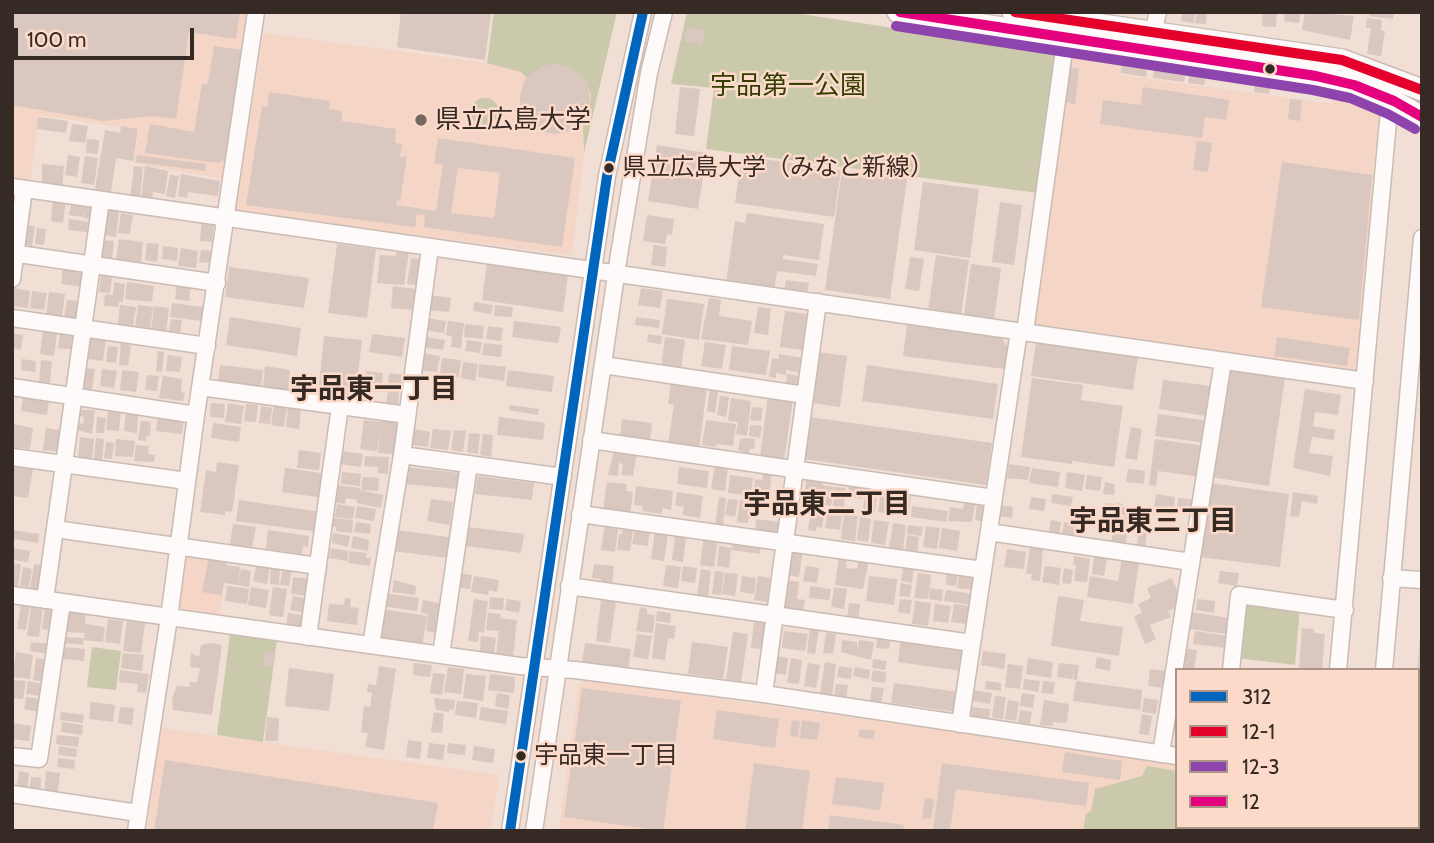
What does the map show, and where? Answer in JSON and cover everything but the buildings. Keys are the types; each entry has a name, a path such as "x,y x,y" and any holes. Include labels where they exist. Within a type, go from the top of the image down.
{"main road":[{"path":"898,12 1068,23 1156,22 1342,60 1422,90"},
{"path":"1013,12 1354,85 1394,101 1422,117"}],"street":[{"path":"135,831 169,618 200,387 256,12"},
{"path":"510,831 607,176 643,12"},
{"path":"534,831 617,274 649,73 664,12"},
{"path":"960,724 1068,23"},
{"path":"1338,668 1389,110 1394,101"},
{"path":"12,279 18,188 1223,362 1365,380"},
{"path":"45,600 101,200"},
{"path":"1384,668 1422,238"},
{"path":"371,645 402,455 430,248"},
{"path":"14,253 216,283"},
{"path":"764,694 818,302"},
{"path":"12,318 207,346"},
{"path":"1179,668 1191,562 1223,362"},
{"path":"603,365 805,395"},
{"path":"12,387 196,415"},
{"path":"200,387 407,415"},
{"path":"309,637 340,406"},
{"path":"591,440 994,498"},
{"path":"402,455 563,477"},
{"path":"12,457 187,481"},
{"path":"441,655 469,464"},
{"path":"580,514 983,570"},
{"path":"55,529 318,566"},
{"path":"989,532 1191,562"},
{"path":"1391,578 1422,580"},
{"path":"569,586 972,643"},
{"path":"1231,668 1239,594 1345,610"},
{"path":"12,595 534,668 764,694 1169,755 1175,702"},
{"path":"12,756 39,760 62,602"},
{"path":"12,794 138,813"}],"shaded area":[{"path":"12,12 249,12 224,179 134,163 139,130 39,115 30,183 12,181"},
{"name":"県立広島大学","path":"494,12 617,12 584,153 572,255 240,213 236,207 264,33 487,63"},
{"path":"1070,54 1122,60 1120,75 1333,104 1335,93 1379,109 1357,371 1031,326"},
{"path":"186,551 228,557 219,616 178,610"},
{"path":"586,680 1175,763 1175,829 1313,831 559,831 579,684"},
{"path":"161,728 499,775 491,831 147,831"}],"green space":[{"path":"494,12 617,12 584,153 583,120 590,108 591,95 586,82 577,72 564,66 550,65 535,71 527,78 521,72 487,63"},
{"name":"宇品第一公園","path":"687,12 788,12 1059,53 1038,193 706,149 714,88 671,84"},
{"path":"485,98 495,102 499,112 495,122 485,126 475,122 471,112 475,102"},
{"path":"1247,601 1300,607 1295,665 1237,658 1242,606"},
{"path":"230,634 277,640 263,742 217,735"},
{"path":"92,647 121,651 116,690 87,687"},
{"path":"1147,766 1175,771 1175,829 1249,831 1083,831 1086,814 1091,811 1095,789 1142,776"}],"transit line":[{"name":"312","path":"510,831 607,176 643,12"},
{"name":"12","path":"900,12 1316,76 1354,85 1394,101 1422,117"},
{"name":"12-1","path":"1015,12 1342,60 1422,90"},
{"name":"12-3","path":"896,26 1313,90 1350,98 1415,129"}],"place":[{"name":"県立広島大学","path":"421,120"},
{"name":"県立広島大学（みなと新線）","path":"609,168"},
{"name":"宇品東一丁目","path":"521,756"}],"district":[{"name":"宇品東一丁目","path":"374,390"},
{"name":"宇品東二丁目","path":"827,505"},
{"name":"宇品東三丁目","path":"1153,522"}]}
